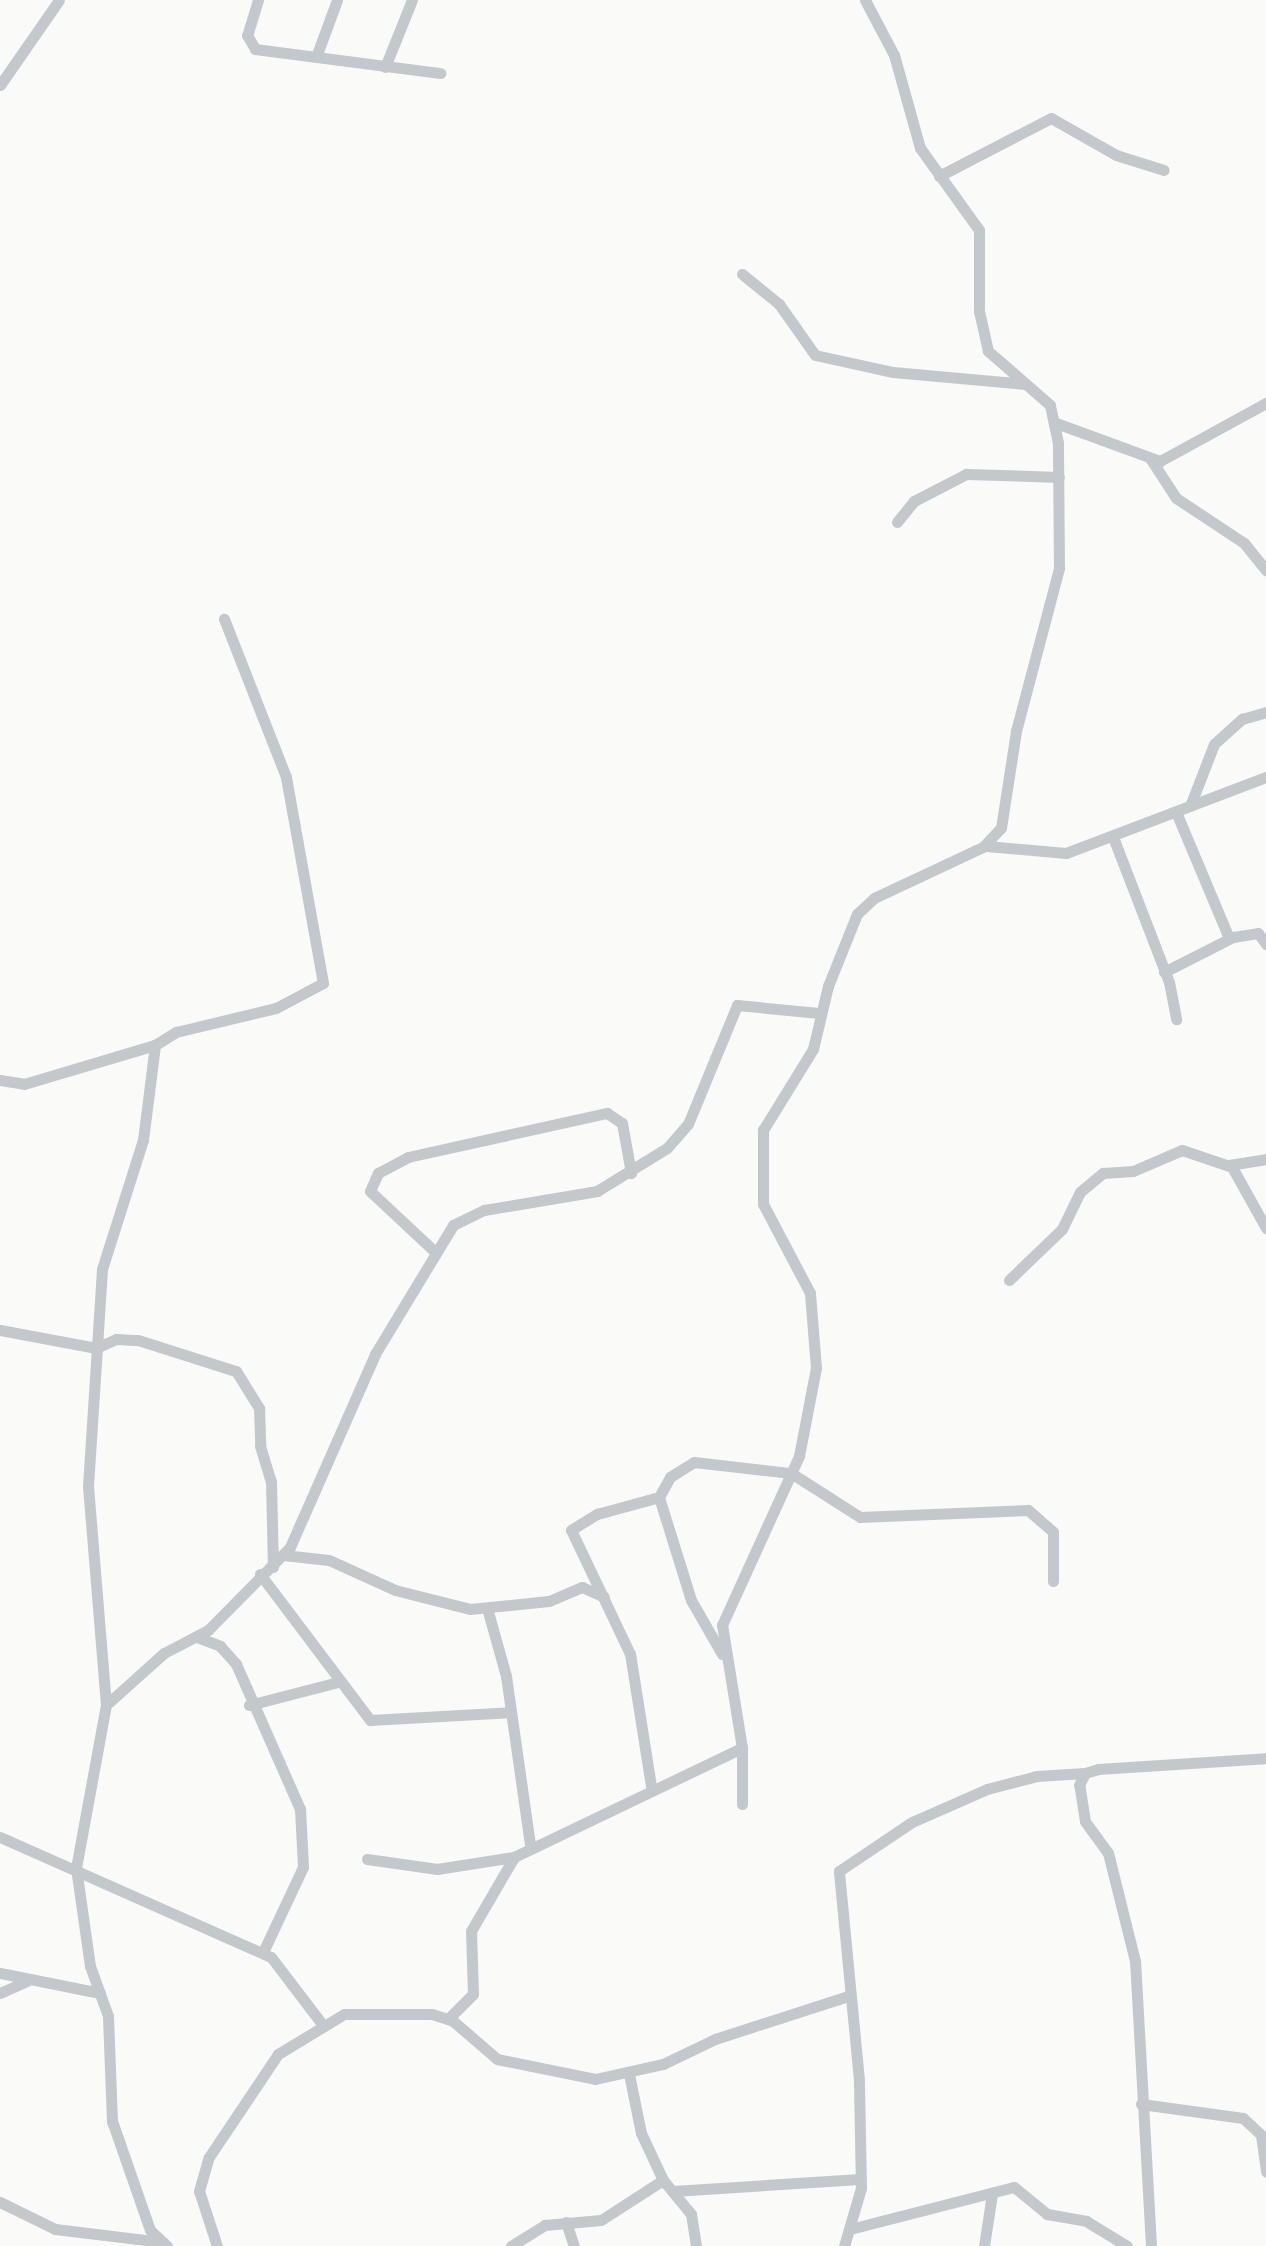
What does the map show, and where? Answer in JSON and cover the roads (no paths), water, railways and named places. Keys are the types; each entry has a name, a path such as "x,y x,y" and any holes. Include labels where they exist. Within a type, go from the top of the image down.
{"street":[{"path":"0,84 59,0"},
{"path":"258,0 248,32 252,48 440,74"},
{"path":"316,57 337,0"},
{"path":"384,67 412,0"},
{"path":"742,1804 742,1748 723,1656 722,1625 791,1473 814,1404 813,1311 808,1289 766,1212 758,1169 764,1126 813,1049 820,1012 866,903 983,847 1005,819 1016,731 1056,582 1056,423 1046,397 984,343 981,235 912,132 894,55 865,0"},
{"path":"939,176 1050,118 1116,155 1164,170"},
{"path":"742,274 779,304 815,355 892,372 1030,384"},
{"path":"1056,423 1150,458 1170,458 1266,404"},
{"path":"1150,458 1176,498 1244,544 1266,570"},
{"path":"897,522 914,501 966,474 1059,477"},
{"path":"0,1080 24,1084 155,1045 176,1032 276,1008 323,985 286,777 224,619"},
{"path":"1190,806 1214,744 1242,718 1266,712"},
{"path":"983,847 1055,855 1113,837 1266,777"},
{"path":"1176,812 1229,938"},
{"path":"1113,837 1164,972 1176,1019"},
{"path":"1164,972 1229,938 1258,933 1266,944"},
{"path":"106,1705 164,1653 198,1637 283,1555 307,1516 369,1365 432,1250 468,1216 597,1192 630,1173 683,1132 734,1007 750,1003 820,1012"},
{"path":"155,1045 143,1140 102,1269 88,1509 106,1705 76,1868 108,2016 112,2121 150,2230 167,2245"},
{"path":"432,1250 370,1191 378,1173 408,1158 607,1113 622,1123 630,1173"},
{"path":"1009,1280 1058,1234 1080,1192 1104,1174 1133,1171 1186,1149 1228,1165 1266,1159"},
{"path":"1228,1165 1266,1228"},
{"path":"0,1330 96,1348 116,1338 138,1340 240,1374 259,1408 260,1446 271,1481 273,1568"},
{"path":"651,1786 630,1654 572,1528 659,1498 670,1477 694,1462 743,1462 791,1473 860,1517 1028,1510 1053,1532 1053,1581"},
{"path":"659,1498 685,1585 723,1656"},
{"path":"283,1555 329,1560 395,1590 487,1608 550,1601 582,1587 604,1597"},
{"path":"260,1574 370,1720 383,1724 462,1711 510,1712"},
{"path":"487,1608 510,1712 530,1845"},
{"path":"198,1637 230,1655 250,1705 290,1773 302,1833 301,1872 263,1952"},
{"path":"250,1705 338,1682"},
{"path":"448,2019 472,1994 471,1930 514,1857 530,1845 651,1786 742,1748"},
{"path":"844,2246 860,2179 837,1879 845,1863 987,1789 1037,1776 1266,1758"},
{"path":"1086,1773 1079,1785 1085,1820 1108,1853 1135,1961 1151,2246"},
{"path":"0,1837 263,1952 296,1983 322,2024"},
{"path":"368,1859 438,1869 514,1857"},
{"path":"0,1973 27,1982 100,1992"},
{"path":"0,1993 27,1982"},
{"path":"217,2246 199,2191 209,2157 278,2054 322,2024 364,2009 448,2019 484,2052 513,2064 587,2078 629,2074 848,1996"},
{"path":"629,2074 641,2133 663,2180 690,2214 696,2246"},
{"path":"1141,2104 1243,2118 1259,2132 1266,2172"},
{"path":"672,2191 860,2179"},
{"path":"511,2246 535,2228 601,2220 663,2180"},
{"path":"850,2229 1016,2188 1047,2214 1094,2224 1126,2246"},
{"path":"984,2246 992,2194"},
{"path":"0,2202 55,2229 167,2245"},
{"path":"566,2222 574,2246"}]}
